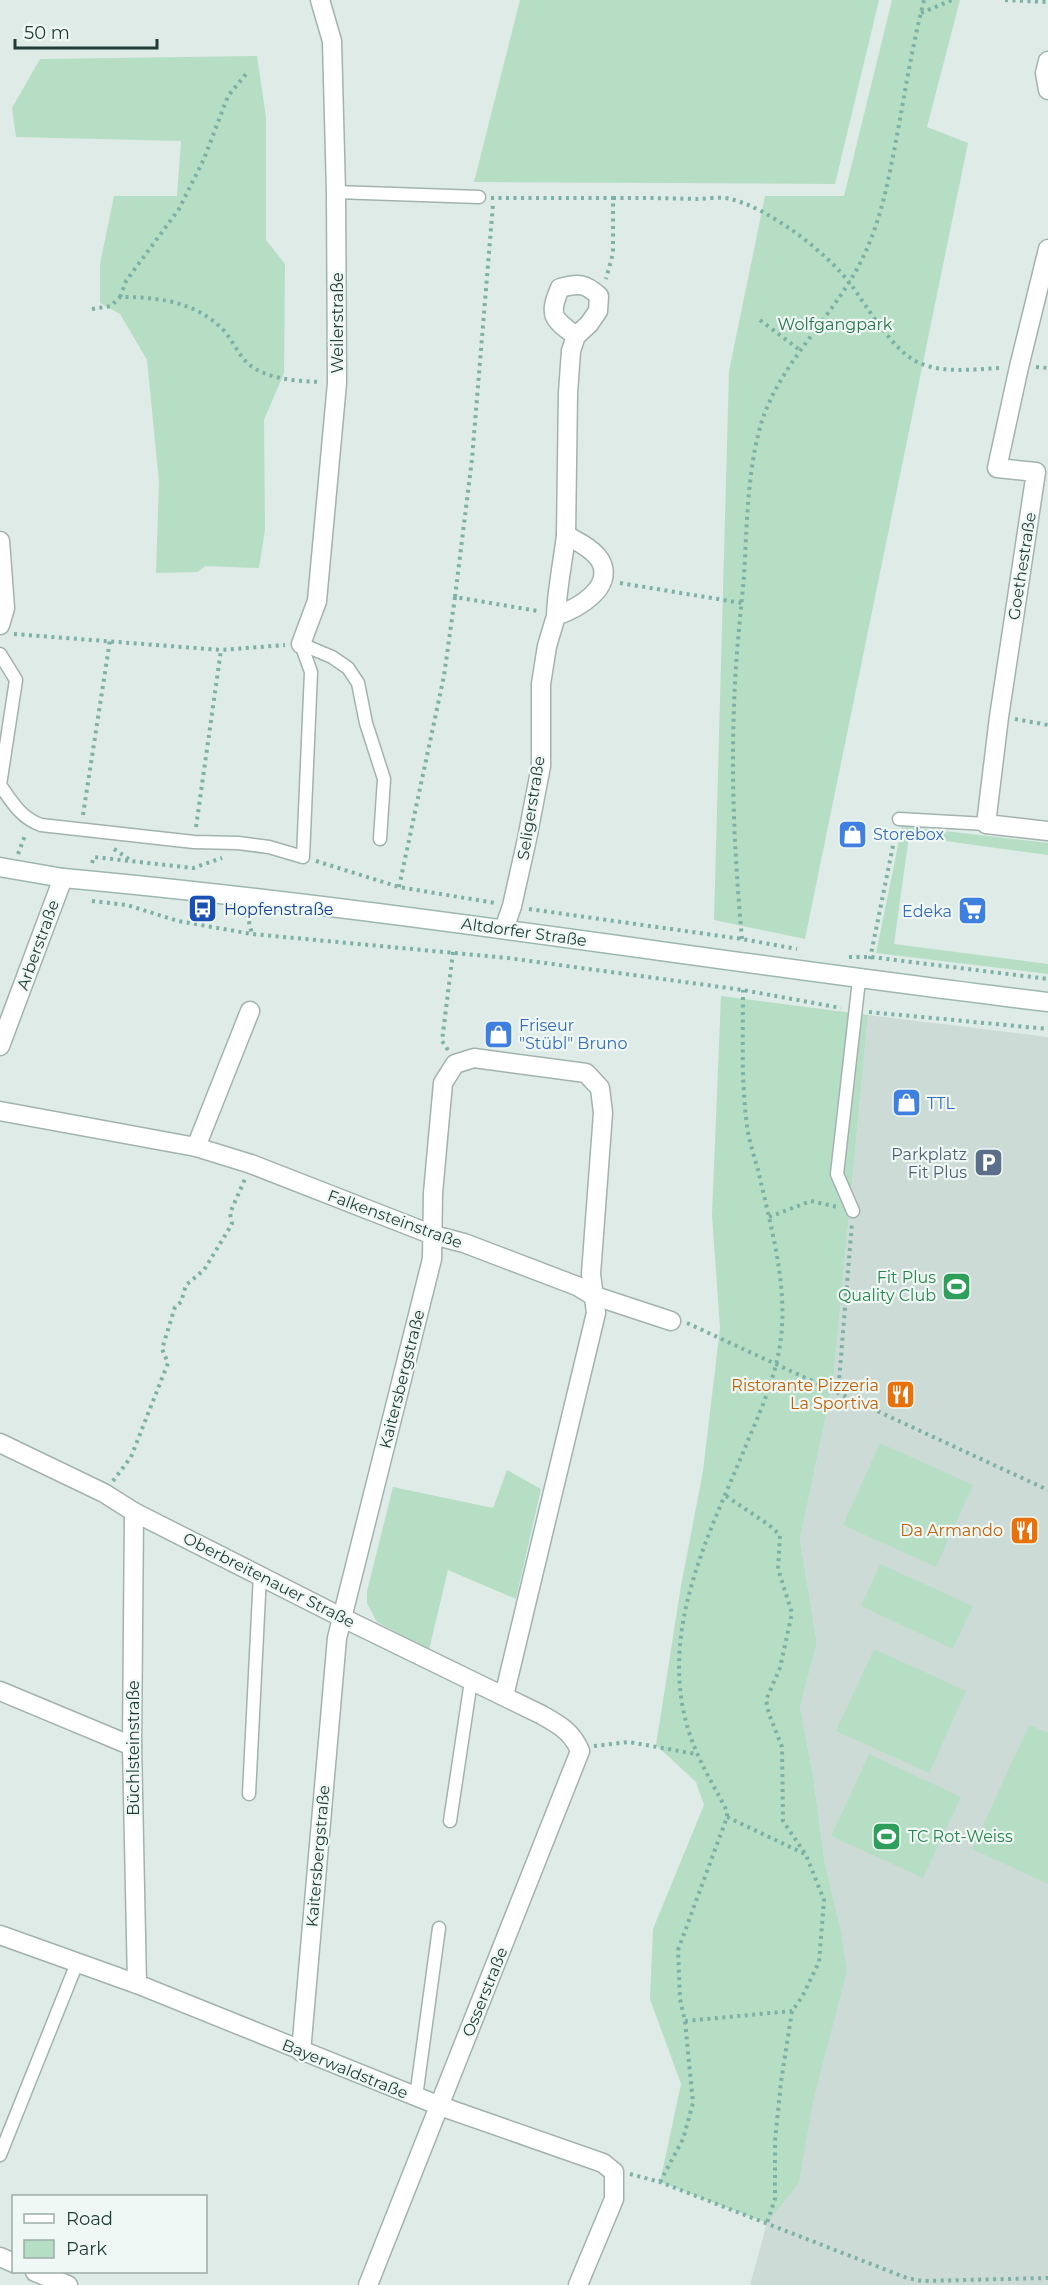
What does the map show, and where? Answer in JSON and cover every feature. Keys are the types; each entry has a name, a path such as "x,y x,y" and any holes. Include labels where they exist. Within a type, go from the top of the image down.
{"street":[{"name":"Weilerstraße","path":"301,644 317,601 337,383 332,41 320,0"},
{"path":"1048,61 1045,73 1048,90"},
{"name":"Goethestraße","path":"986,824 999,717 1042,473 997,468 1018,367 1048,249"},
{"path":"576,284 590,288 599,296 598,311 589,324 576,336 556,321 552,310 560,288 576,284"},
{"name":"Seligerstraße","path":"504,929 512,906 541,766 541,684 547,646 556,616 557,589 564,560 568,393 571,351 576,336"},
{"path":"556,616 577,608 594,595 602,580 601,562 590,549 566,535"},
{"path":"0,541 5,629"},
{"path":"986,824 1048,831"},
{"name":"Altdorfer Straße","path":"6,868 63,878 504,929 859,980 1048,1002"},
{"name":"Arberstraße","path":"0,1046 63,878"},
{"path":"196,1147 249,1011"},
{"path":"455,1064 474,1058 586,1073 600,1088 603,1113 591,1274 596,1313 504,1696"},
{"name":"Kaitersbergstraße","path":"301,2052 336,1638 343,1618 432,1259 433,1193 443,1083 455,1064"},
{"name":"Falkensteinstraße","path":"0,1111 196,1147 251,1164 433,1235 464,1244 578,1286 592,1294 671,1321"},
{"name":"Oberbreitenauer Straße","path":"0,1443 104,1493 134,1512 343,1618 540,1714 564,1727 576,1740 580,1750"},
{"name":"Büchlsteinstraße","path":"134,1512 132,1746 137,1984"},
{"path":"0,1691 132,1746"},
{"name":"Osserstraße","path":"368,2285 580,1750"},
{"name":"Bayerwaldstraße","path":"0,1935 137,1984 416,2097 603,2163 614,2172"},
{"path":"578,2285 615,2199 614,2172"},
{"path":"40,2273 68,2285"}],"lane":[{"path":"336,192 479,197"},
{"path":"301,644 332,657 348,668 358,683 366,723 384,779 380,839"},
{"path":"0,654 16,680 0,785 20,812 31,821 41,825 194,842 238,843 269,847 303,857 311,672 301,644"},
{"path":"899,819 986,824"},
{"path":"853,1212 837,1173 859,980"},
{"path":"249,1794 260,1575"},
{"path":"450,1821 471,1681"},
{"path":"416,2097 439,1928"},
{"path":"0,2156 77,1963"}],"path":[{"path":"742,939 735,870 734,707 753,467 761,426 770,400 801,351 850,283 866,251 887,193 915,35 924,0"},
{"path":"921,13 952,0"},
{"path":"1005,0 1048,2"},
{"path":"92,309 111,306 120,297 126,281 179,209 204,159 228,96 246,74"},
{"path":"479,197 730,199 757,209 795,232 822,255 850,283 888,336 912,359 927,366 948,369 1018,367"},
{"path":"399,887 444,676 455,597 472,459 494,198"},
{"path":"599,296 605,286 613,253 613,198"},
{"path":"120,297 147,298 190,306 210,318 226,333 250,365 276,378 337,383"},
{"path":"760,320 801,351"},
{"path":"602,580 742,603"},
{"path":"455,597 556,616"},
{"path":"5,629 221,650 301,644"},
{"path":"81,828 110,640"},
{"path":"194,842 221,650"},
{"path":"999,717 1048,725"},
{"path":"859,980 871,957 899,819"},
{"path":"6,868 31,821"},
{"path":"133,862 193,868 225,857"},
{"path":"303,857 399,887 512,906 742,939 799,950"},
{"path":"88,880 84,900 127,905 178,921 252,934 453,951 743,990 856,1011 1048,1029"},
{"path":"453,951 442,1041 455,1064"},
{"path":"842,956 871,957 1048,979"},
{"path":"660,2182 683,2139 693,2103 685,2021 680,1999 678,1950 727,1817 727,1811 697,1754 681,1694 680,1650 687,1598 706,1539 766,1398 776,1364 782,1330 783,1300 769,1217 747,1127 743,1075 743,990"},
{"path":"104,1493 131,1457 168,1363 162,1349 176,1307 181,1302 186,1285 204,1270 232,1224 230,1213 251,1164"},
{"path":"769,1217 811,1201 853,1212 838,1393"},
{"path":"671,1321 684,1322 1048,1490"},
{"path":"726,1496 780,1535 778,1569 792,1613 780,1668 766,1700 769,1714 783,1747 783,1821 806,1855 824,1900 819,1962 802,1997 792,2011 775,2141 775,2199 767,2223"},
{"path":"580,1750 629,1742 697,1754"},
{"path":"727,1817 806,1855"},
{"path":"685,2021 792,2011"},
{"path":"614,2172 660,2182 907,2278 922,2281 1048,2278"}],"shaded area":[{"path":"868,1015 1048,1037 1048,2285 750,2285 767,2223 799,2182 840,1927 825,1864 813,1775 800,1707 817,1643 800,1539 833,1383"}],"green space":[{"path":"520,0 879,0 835,184 474,182"},
{"name":"Wolfgangpark","path":"892,0 960,0 927,127 968,143 805,939 714,920 729,371 765,196 844,196"},
{"path":"257,56 266,117 266,240 285,264 284,373 264,420 265,530 259,568 205,566 198,572 156,573 159,482 147,360 120,314 100,303 100,264 114,196 177,196 181,141 16,137 12,108 40,59"},
{"path":"902,826 1048,843 1048,855 909,836 894,944 1048,964 1048,974 876,953"},
{"path":"721,996 868,1015 833,1383 800,1539 817,1643 800,1707 813,1775 825,1864 840,1927 847,1971 813,2101 799,2183 767,2223 660,2182 681,2084 650,1999 653,1929 704,1805 696,1782 656,1745 681,1586 703,1471 720,1328 712,1215"},
{"path":"880,1443 973,1485 936,1567 843,1525"},
{"path":"507,1470 541,1489 516,1599 448,1570 429,1650 377,1622 367,1603 367,1591 393,1487 493,1508"},
{"path":"880,1564 973,1606 953,1649 861,1606"},
{"path":"874,1649 966,1691 929,1773 836,1731"},
{"path":"1029,1725 1048,1733 1048,1884 972,1849"},
{"path":"869,1754 961,1797 923,1878 831,1836"}],"place":[{"name":"Storebox","path":"852,834"},
{"name":"Hopfenstraße","path":"203,909"},
{"name":"Edeka","path":"973,911"},
{"name":"Friseur \"Stübl\" Bruno","path":"498,1034"},
{"name":"TTL","path":"906,1103"},
{"name":"Parkplatz Fit Plus","path":"988,1163"},
{"name":"Fit Plus Quality Club","path":"957,1286"},
{"name":"Ristorante Pizzeria La Sportiva","path":"900,1394"},
{"name":"Da Armando","path":"1024,1530"},
{"name":"TC Rot-Weiss","path":"887,1836"}]}
